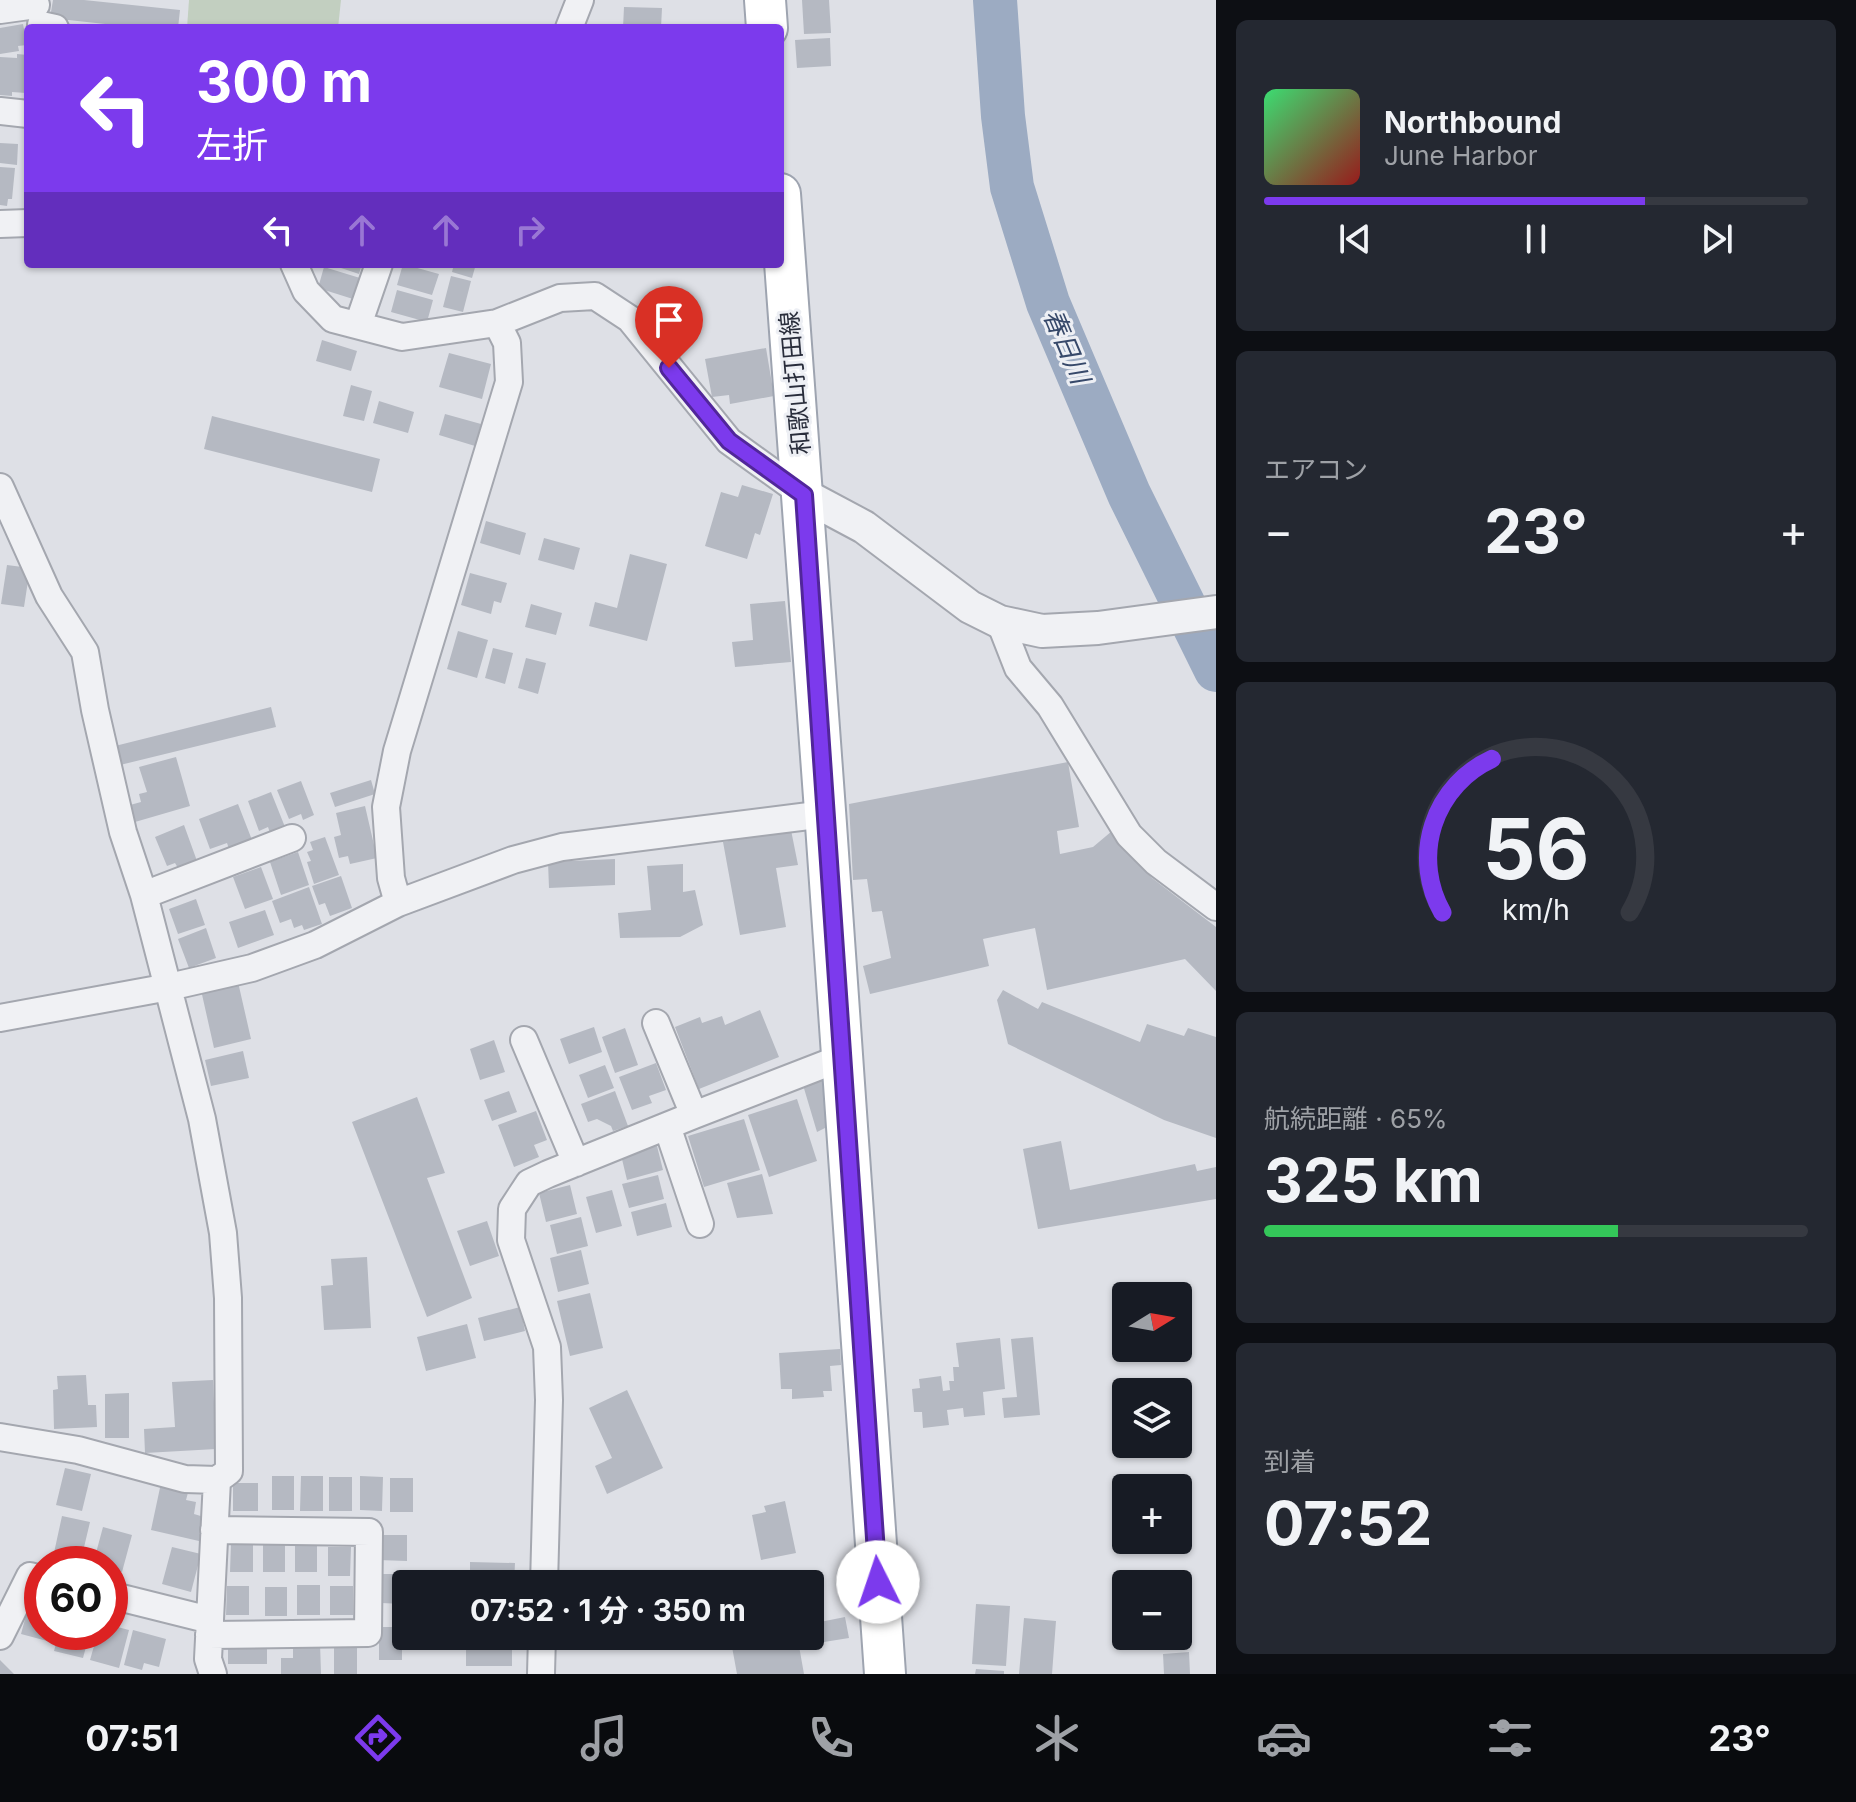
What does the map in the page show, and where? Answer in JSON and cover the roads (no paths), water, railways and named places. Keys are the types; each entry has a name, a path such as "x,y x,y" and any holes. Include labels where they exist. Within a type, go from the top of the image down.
{"main road":[{"path":"765,0 767,24"},
{"name":"和歌山打田線","path":"784,244 885,1674"}],"street":[{"path":"571,24 580,0"},
{"path":"0,10 41,17"},
{"path":"0,111 24,114"},
{"path":"0,224 24,223"},
{"path":"296,268 306,291 333,319 402,337 497,323 560,298 595,296 630,319 729,441 804,495 864,527 970,607 1000,622 1042,631 1098,628 1216,612"},
{"path":"358,325 378,268"},
{"path":"398,903 391,878 386,807 397,751 509,382 507,343 497,323"},
{"path":"0,487 11,539 85,652 123,832 144,895 202,1119 223,1233 228,1298 229,1471 217,1480 185,1479 78,1450 0,1437"},
{"path":"1000,622 1018,668 1050,706 1129,835 1156,862 1216,907"},
{"path":"0,1018 169,987 252,968 315,945 398,903 513,860 562,847 825,814"},
{"path":"144,895 292,838"},
{"path":"656,1023 694,1115"},
{"path":"524,1040 576,1163"},
{"path":"544,1570 549,1400 547,1347 511,1240 512,1209 529,1183 841,1058"},
{"path":"667,1126 700,1224"},
{"path":"213,1674 208,1659 217,1480"},
{"path":"128,1601 210,1628 368,1633 369,1532 214,1530"},
{"path":"0,1636 24,1588"},
{"path":"541,1674 542,1650"}],"waterway":[{"name":"春日川","path":"995,0 1003,116 1012,187 1048,303 1129,494 1216,670"}]}
